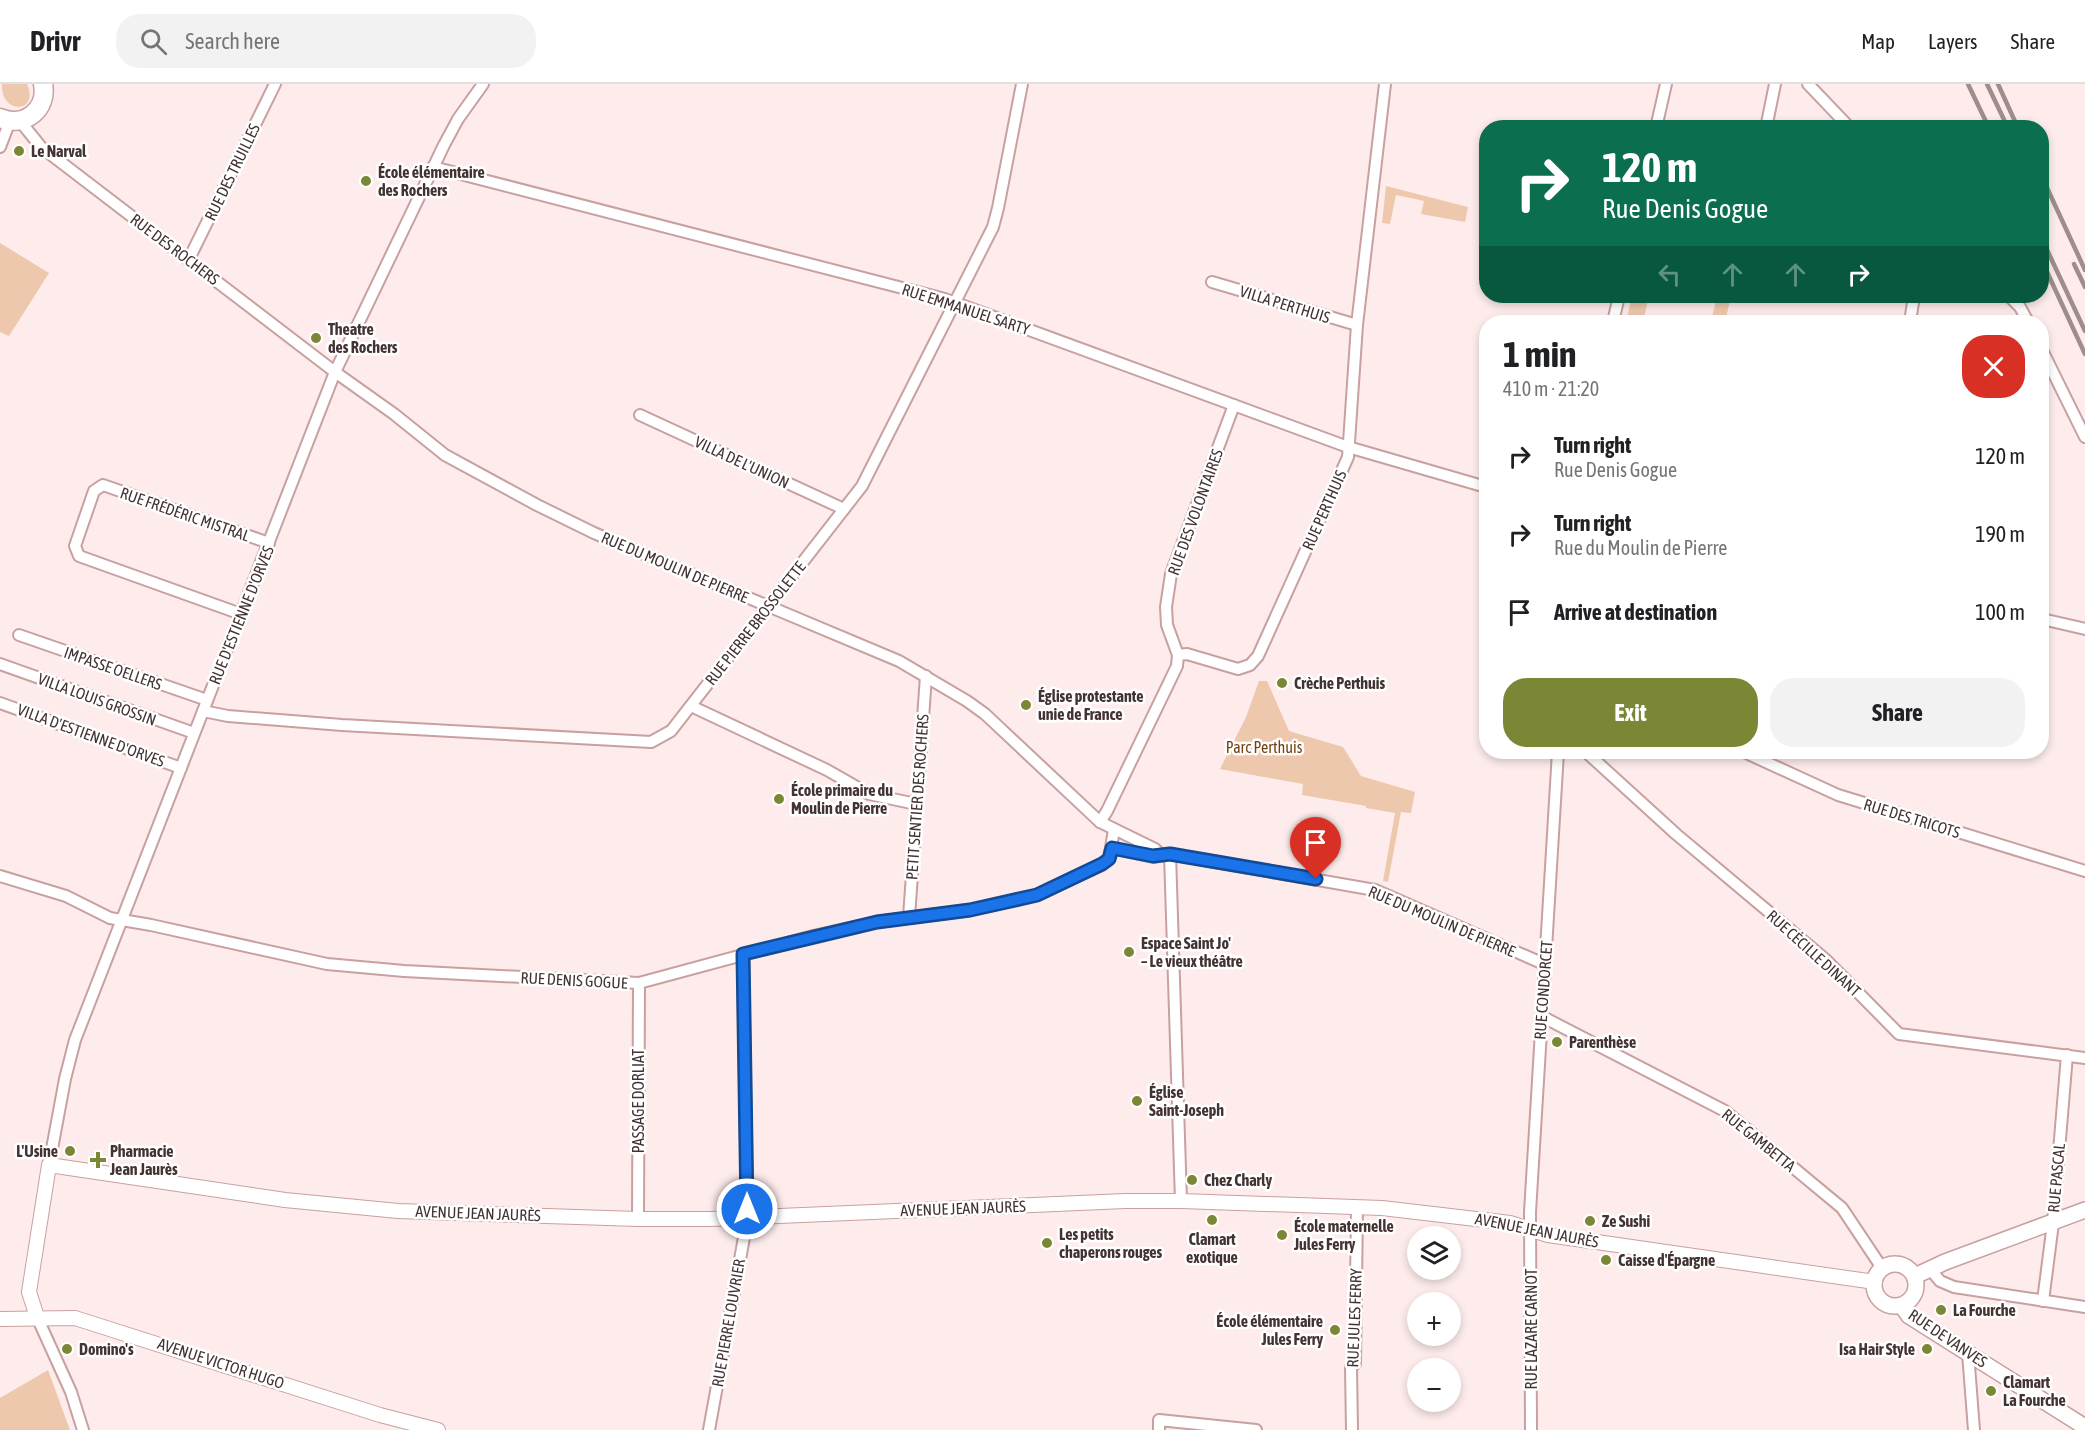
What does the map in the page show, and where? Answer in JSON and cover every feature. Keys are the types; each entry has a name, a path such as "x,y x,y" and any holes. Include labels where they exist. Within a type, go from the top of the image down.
{"main road":[{"path":"10,120 28,118 40,107 43,99 43,84"},
{"path":"1915,1276 1945,1262 2085,1210"},
{"path":"1897,1264 1907,1268 1915,1276 1914,1296 1902,1306 1882,1302 1875,1290 1875,1282 1882,1268 1897,1264"},
{"name":"RUE DE VANVES","path":"1902,1306 1909,1316 2085,1427"}],"street":[{"name":"RUE DES TRUILLES","path":"189,259 275,84"},
{"name":"RUE D'ESTIENNE D'ORVES","path":"49,1165 65,1079 75,1040 335,372 433,167 458,119 483,84"},
{"name":"RUE PIERRE BROSSOLETTE","path":"203,711 228,716 342,725 651,742 670,731 862,486 956,303 996,218 1022,84"},
{"name":"RUE PERTHUIS","path":"1178,655 1187,654 1238,669 1254,662 1348,457 1357,325 1385,84"},
{"path":"1658,120 1666,84"},
{"path":"1768,120 1775,84"},
{"path":"1808,84 1842,120"},
{"path":"0,147 10,120"},
{"name":"RUE DES ROCHERS","path":"10,120 41,147 335,372"},
{"name":"RUE EMMANUEL SARTY","path":"433,167 956,303 1348,447 1479,486"},
{"name":"VILLA PERTHUIS","path":"1212,282 1357,325"},
{"path":"2049,364 2085,437"},
{"name":"RUE DU MOULIN DE PIERRE","path":"335,372 394,414 428,440 437,450 490,480 594,533 899,661 967,700 994,722 1100,822 1114,830 1165,854 1375,890 1544,964"},
{"name":"RUE DES VOLONTAIRES","path":"1178,655 1167,625 1166,607 1171,574 1234,405"},
{"name":"VILLA DE L'UNION","path":"640,415 844,509"},
{"name":"RUE FRÉDÉRIC MISTRAL","path":"241,614 79,556 75,546 94,491 98,486 103,485 269,543"},
{"path":"2049,621 2085,629"},
{"name":"IMPASSE OELLERS","path":"19,635 207,700"},
{"path":"1100,822 1173,678 1178,655"},
{"name":"VILLA LOUIS GROSSIN","path":"0,664 194,733"},
{"name":"PETIT SENTIER DES ROCHERS","path":"909,917 926,676"},
{"name":"VILLA D'ESTIENNE D'ORVES","path":"0,703 181,768"},
{"path":"691,706 826,770 869,794 916,804"},
{"name":"RUE CONDORCET","path":"1530,1228 1558,759"},
{"name":"RUE CÉCILLE DINANT","path":"1594,759 1676,834 1825,959 1899,1034 2085,1058"},
{"name":"RUE DES TRICOTS","path":"1759,759 1838,795 2085,871"},
{"name":"RUE DU MOULIN DE PIERRE","path":"1100,822 1112,848 1153,856 1165,854"},
{"path":"1112,848 1114,830"},
{"name":"RUE DENIS GOGUE","path":"0,876 66,896 110,918 345,967 639,983 743,954 877,922 988,907 1037,895 1102,864 1109,859 1112,848"},
{"path":"1165,854 1182,1201"},
{"name":"RUE PIERRE LOUVRIER","path":"709,1430 746,1216 743,954"},
{"name":"PASSAGE DORLIAT","path":"638,1219 639,983"},
{"name":"RUE GAMBETTA","path":"1541,1016 1725,1111 1842,1208 1882,1268"},
{"name":"RUE PASCAL","path":"2043,1301 2053,1223 2067,1055"},
{"path":"49,1165 28,1292 70,1392 83,1430"},
{"name":"AVENUE JEAN JAURÈS","path":"49,1165 314,1204 398,1211 638,1219 1182,1201 1357,1207 1510,1223 1548,1235 1875,1282"},
{"name":"RUE JULES FERRY","path":"1352,1430 1357,1207"},
{"name":"RUE LAZARE CARNOT","path":"1530,1228 1531,1430"},
{"path":"1931,1270 1941,1281 1954,1287 2085,1307"},
{"name":"AVENUE VICTOR HUGO","path":"0,1319 75,1318 380,1415 438,1430"},
{"path":"1968,1353 1974,1430"},
{"path":"1158,1430 1159,1420 1256,1430"}],"green space":[{"path":"2,84 27,84 30,94 28,101 19,107 12,106 3,94"},
{"path":"1386,186 1468,207 1465,222 1421,214 1424,201 1396,195 1390,224 1382,223"},
{"path":"0,243 49,273 9,336 0,332"},
{"path":"1630,303 1647,303 1645,315 1628,315"},
{"path":"1715,303 1729,303 1727,315 1713,315"},
{"name":"Parc Perthuis","path":"1259,681 1267,681 1289,731 1343,747 1361,776 1415,792 1411,813 1401,812 1388,882 1383,881 1395,813 1302,795 1303,784 1220,769 1246,717"},
{"path":"48,1370 70,1430 0,1430 0,1398"}],"railway":[{"path":"1968,84 1985,120"},
{"path":"1987,84 2004,120"},
{"path":"1998,84 2014,120"},
{"path":"2049,192 2085,270"},
{"path":"2049,254 2085,331"},
{"path":"2074,264 2085,287"},
{"path":"2049,276 2085,354"}],"place":[{"name":"Le Narval","path":"19,151"},
{"name":"École élémentaire des Rochers","path":"366,181"},
{"name":"Theatre des Rochers","path":"316,338"},
{"name":"Crèche Perthuis","path":"1282,683"},
{"name":"Église protestante unie de France","path":"1026,705"},
{"name":"École primaire du Moulin de Pierre","path":"779,799"},
{"name":"Espace Saint Jo' – Le vieux théâtre","path":"1129,952"},
{"name":"Parenthèse","path":"1557,1042"},
{"name":"Église Saint-Joseph","path":"1137,1101"},
{"name":"L'Usine","path":"70,1151"},
{"name":"Pharmacie Jean Jaurès","path":"98,1160"},
{"name":"Chez Charly","path":"1192,1180"},
{"name":"Clamart exotique","path":"1212,1220"},
{"name":"Ze Sushi","path":"1590,1221"},
{"name":"École maternelle Jules Ferry","path":"1282,1235"},
{"name":"Les petits chaperons rouges","path":"1047,1243"},
{"name":"Caisse d'Épargne","path":"1606,1260"},
{"name":"La Fourche","path":"1941,1310"},
{"name":"École élémentaire Jules Ferry","path":"1335,1330"},
{"name":"Domino's","path":"67,1349"},
{"name":"Isa Hair Style","path":"1927,1349"},
{"name":"Clamart La Fourche","path":"1991,1391"}],"route":[{"path":"747,1209 743,954 877,922 970,910 1037,895 1102,864 1109,859 1112,848 1153,856 1170,854 1316,879"}]}
